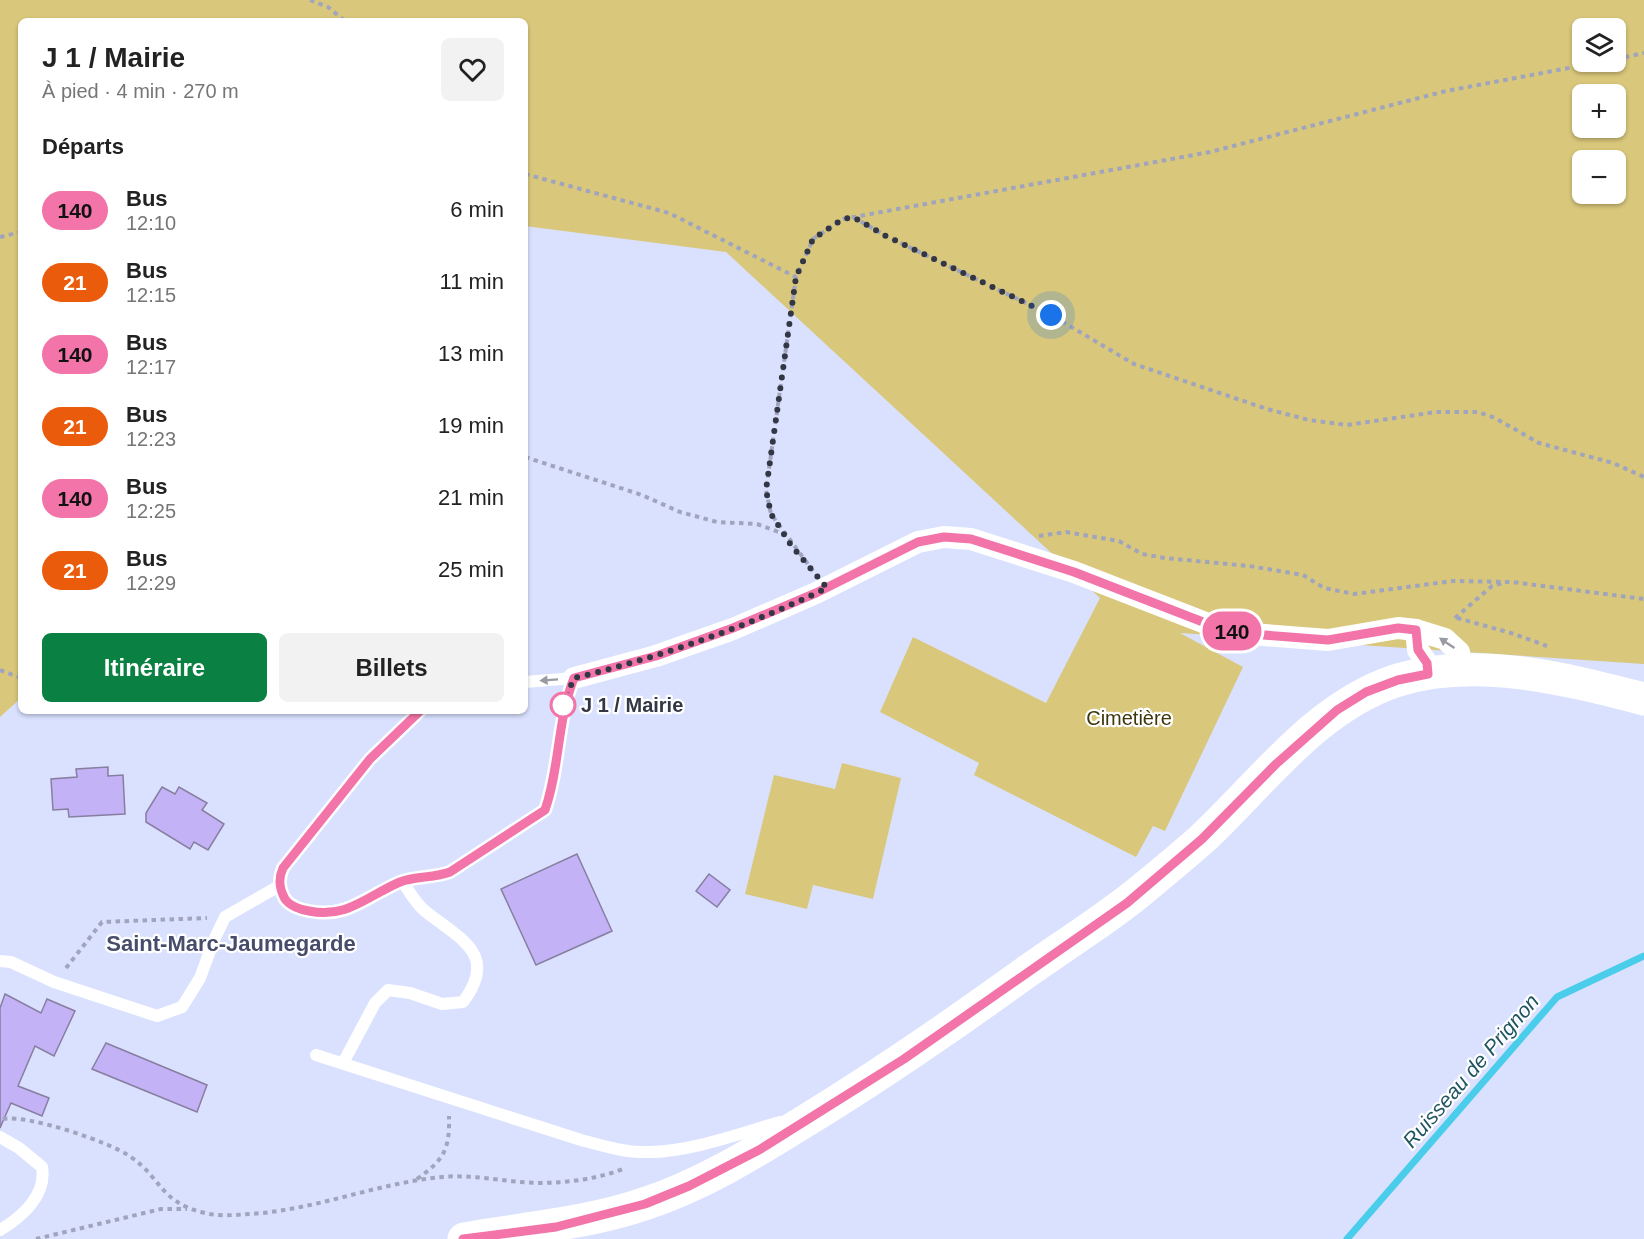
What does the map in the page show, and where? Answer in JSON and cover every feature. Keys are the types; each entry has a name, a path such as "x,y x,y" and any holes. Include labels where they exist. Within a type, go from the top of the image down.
{"main road":[{"path":"464,1239 556,1227 645,1204 689,1186 759,1150 904,1059 1127,903 1202,839 1276,764 1337,710 1366,692 1398,680 1462,670 1544,676 1644,699"}],"street":[{"path":"574,678 678,648 733,628 827,588 918,542 944,537 971,539 1074,572 1221,629 1262,636 1328,640 1398,628 1416,630 1445,639 1459,652 1462,670"},
{"path":"1416,630 1418,650 1427,663 1428,674"}],"lane":[{"path":"417,714 370,759 283,868 279,886 286,901 300,910 326,915 342,912 402,881 434,878 450,872 545,810 556,764 563,705 574,678 528,682"},
{"path":"343,1063 375,1003 388,990 452,1005 463,1002 477,980 479,970 471,947 423,910 402,881"},
{"path":"0,961 11,962 54,982 157,1016 182,1007 200,978 225,917 279,886"},
{"path":"316,1055 581,1140 650,1152 742,1133 835,1103"},
{"path":"0,1137 19,1148 42,1167 44,1179 41,1191 35,1198 15,1221 0,1230"}],"path":[{"path":"310,0 328,7 341,18"},
{"path":"1626,56 1644,53"},
{"path":"827,588 771,514 766,490 796,277 813,239 843,219 1210,152 1446,91 1572,67"},
{"path":"528,175 669,213 796,277"},
{"path":"853,217 886,236 1051,315 1134,364 1256,405 1309,420 1347,425 1436,412 1478,412 1495,418 1539,443 1612,463 1644,477"},
{"path":"0,237 18,233"},
{"path":"528,459 642,495 680,512 717,522 758,524 784,534"},
{"path":"997,547 1023,538 1066,532 1119,541 1150,555 1249,566 1303,575 1324,588 1354,594 1454,581 1512,582 1644,599"},
{"path":"1455,618 1492,586 1512,582"},
{"path":"1445,618 1455,618 1511,633 1556,650"},
{"path":"0,670 18,677"},
{"path":"54,982 102,922 225,917"},
{"path":"416,1180 431,1169 450,1141 446,1096"},
{"path":"0,1122 4,1118 27,1121 111,1145 133,1159 174,1202 220,1216 271,1213 322,1204 416,1180 445,1177 564,1182 602,1177 630,1167 650,1152"},
{"path":"36,1239 161,1209 193,1209"}],"green space":[{"name":"Cimetière","path":"0,0 1644,0 1644,664 1180,633 1243,667 1165,831 1153,826 1136,857 974,775 979,763 880,712 913,637 1046,703 1100,598 726,252 528,226 528,18 18,18 18,701 0,717"},
{"path":"842,763 901,778 873,899 813,885 807,909 745,894 774,775 835,789"}],"building":[{"path":"108,767 108,776 123,775 125,814 69,817 68,809 53,810 51,779 77,777 76,769"},
{"path":"162,787 175,794 179,787 207,803 202,810 224,824 208,850 194,842 190,849 146,822 146,813"},
{"path":"577,854 612,931 536,965 501,889"},
{"path":"709,874 730,890 717,907 696,891"},
{"path":"5,994 41,1013 47,999 75,1011 54,1056 35,1046 18,1086 49,1098 42,1116 11,1103 0,1128 0,1008"},
{"path":"106,1043 207,1085 197,1112 92,1069"}],"waterway":[{"name":"Ruisseau de Prignon","path":"1347,1239 1557,997 1644,956"}],"bus line":[{"name":"140","path":"415,714 370,759 283,868 279,886 286,901 300,910 326,915 342,912 402,881 434,878 450,872 545,810 556,764 563,705 574,678 656,656 733,628 816,593 918,542 944,537 971,539 1074,572 1133,597 1221,629 1284,638 1328,640 1398,628 1416,630 1418,650 1427,663 1428,674 1398,680 1366,692 1337,710 1276,764 1202,839 1127,903 904,1059 759,1150 689,1186 645,1204 556,1227 463,1239"}],"place":[{"name":"J 1 / Mairie","path":"563,705"}],"district":[{"name":"Saint-Marc-Jaumegarde","path":"231,943"}],"route":[{"path":"563,705 574,678 656,656 733,628 827,588 791,545 771,514 766,490 781,398 796,277 813,239 843,219 853,217 886,236 1051,315"}]}
